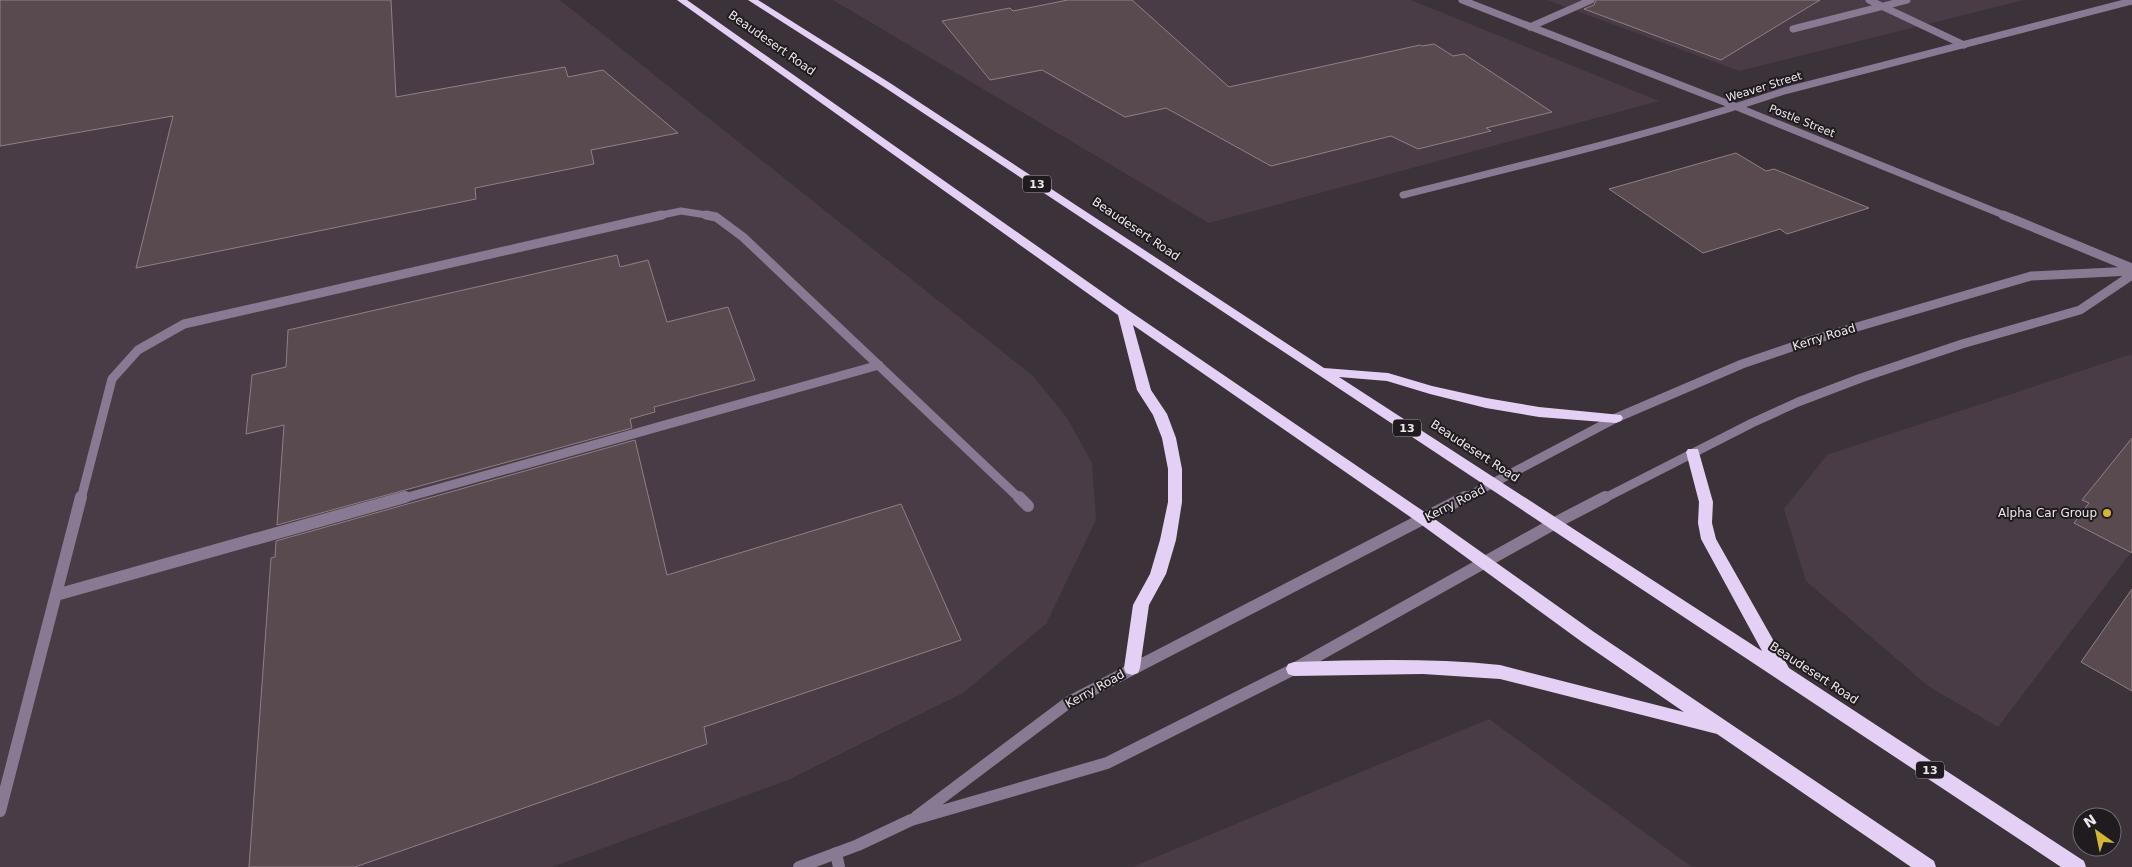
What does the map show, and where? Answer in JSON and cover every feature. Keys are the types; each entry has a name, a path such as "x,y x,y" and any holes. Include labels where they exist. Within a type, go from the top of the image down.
{"highway":[{"name":"Beaudesert Road","path":"681,0 1124,313 1424,519 1588,637 1927,867"},
{"name":"Beaudesert Road","path":"752,0 888,85 1320,372 1555,523 2077,867"},
{"path":"1124,313 1144,390 1160,414 1170,438 1175,469 1175,494 1168,540 1158,574 1141,605 1132,668"},
{"path":"1320,372 1388,377 1430,390 1512,407 1616,418"},
{"path":"1693,452 1706,502 1705,523 1709,539 1784,674"},
{"path":"1294,669 1452,666 1500,672 1726,730"}],"street":[{"name":"Postle Street","path":"1462,0 1738,107 2132,270"},
{"path":"1530,27 1591,0"},
{"path":"1869,0 1964,45"},
{"path":"1793,29 1907,0"},
{"name":"Weaver Street","path":"1403,194 1616,141 1738,107 1784,91 2132,1"},
{"path":"0,811 112,379 138,350 184,324 681,211 716,217 743,237 1028,506"},
{"name":"Kerry Road","path":"911,820 1069,702 1616,418 1742,364 1809,341 2031,276 2132,270"},
{"name":"Kerry Road","path":"799,867 838,860 858,845 911,820 1107,763 1294,669 1555,523 1752,423 1861,378 1962,344 2080,310 2132,275"},
{"path":"56,596 879,365"}],"shaded area":[{"path":"0,0 560,0 1033,376 1067,418 1092,463 1096,520 1046,624 963,693 788,780 552,867 0,867"},
{"path":"833,0 1411,0 1659,101 1209,223"},
{"path":"1547,0 2024,0 1739,71"},
{"path":"2132,354 2132,551 1998,727 1928,686 1806,581 1784,509 1827,455"},
{"path":"1489,719 1692,867 1132,867"}],"building":[{"path":"0,0 391,0 396,97 565,67 568,77 603,70 678,133 591,150 594,164 475,188 476,199 136,268 173,116 0,146"},
{"path":"1068,0 1132,0 1229,87 1420,45 1434,44 1453,56 1464,54 1552,112 1486,128 1491,131 1418,149 1391,136 1271,166 1166,108 1125,117 1042,70 990,80 942,21 1010,8 1013,11"},
{"path":"1596,0 1820,0 1721,60 1584,9 1594,5"},
{"path":"1736,153 1766,171 1774,169 1869,208 1787,234 1780,229 1703,253 1609,189"},
{"path":"617,255 620,267 648,260 667,322 728,307 755,380 654,407 655,412 630,419 632,428 277,525 284,425 246,434 252,375 286,367 288,330"},
{"name":"Alpha Car Group","path":"2132,438 2132,553 2074,523 2089,503 2082,500"},
{"path":"635,440 667,575 901,504 961,640 704,727 707,744 355,867 249,867 271,558 275,557 276,541"},
{"path":"2132,589 2132,691 2081,662"}],"place":[{"name":"Alpha Car Group","path":"2107,513"}]}
